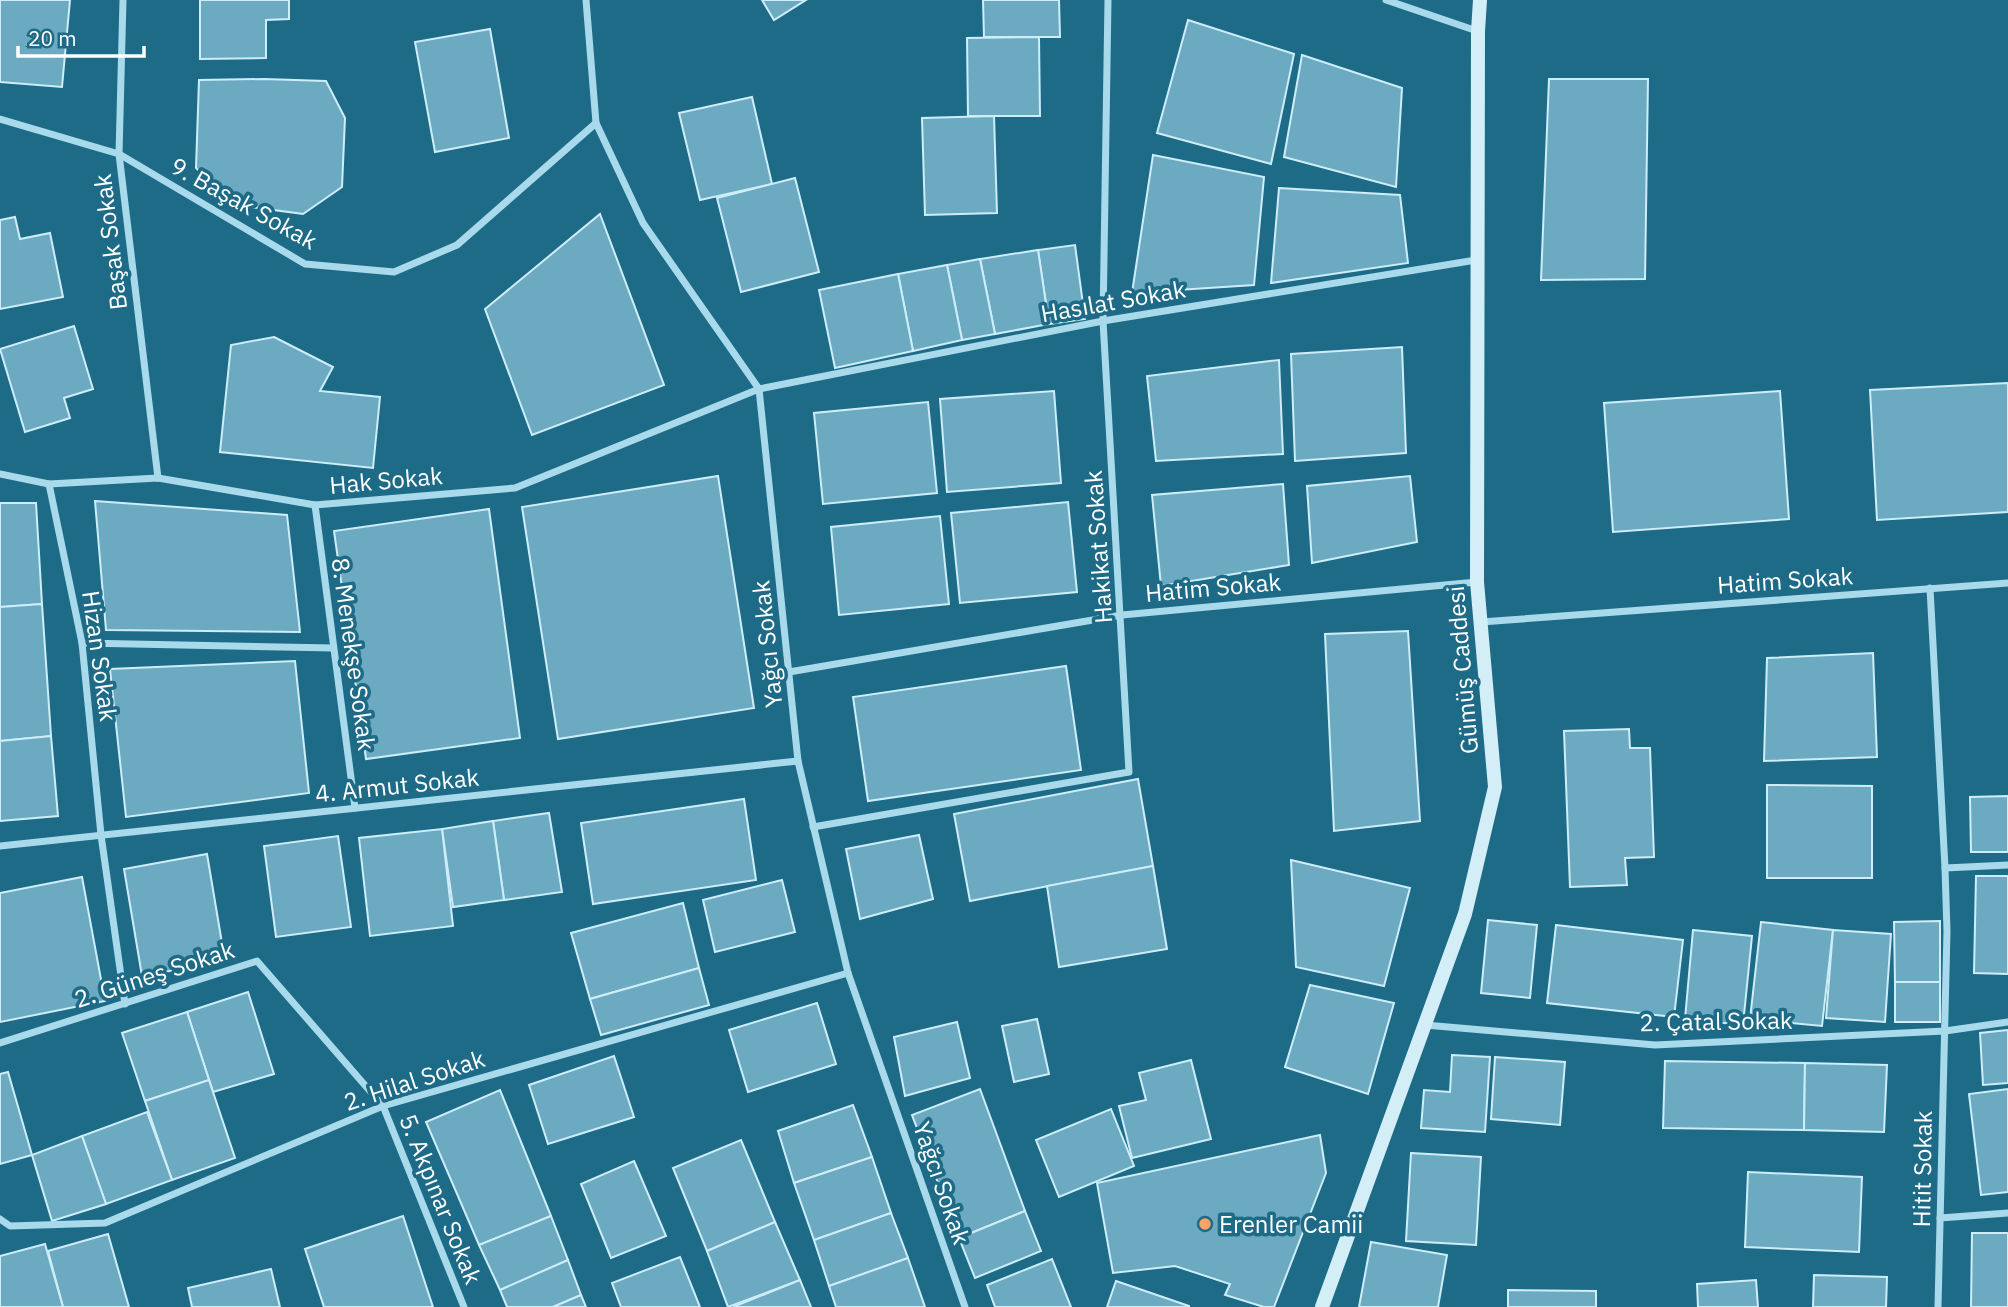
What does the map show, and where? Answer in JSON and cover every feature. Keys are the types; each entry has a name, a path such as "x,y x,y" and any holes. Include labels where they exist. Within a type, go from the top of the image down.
{"street":[{"name":"Başak Sokak","path":"123,0 119,154 158,478"},
{"name":"Yağcı Sokak","path":"586,0 596,123 643,223 759,389 798,761 848,973 965,1307"},
{"name":"Hakikat Sokak","path":"813,827 1129,772 1103,321 1108,0"},
{"path":"1385,0 1478,31"},
{"name":"Gümüş Caddesi","path":"1322,1307 1465,914 1495,787 1476,582 1476,260 1480,0"},
{"name":"9. Başak Sokak","path":"0,119 119,154 304,264 394,272 457,245 596,123"},
{"name":"Hasılat Sokak","path":"759,389 1103,321 1476,260"},
{"name":"Hak Sokak","path":"0,474 49,484 158,478 315,505 515,488 759,389"},
{"name":"Hizan Sokak","path":"49,484 82,643 101,835 125,1004"},
{"name":"8. Menekşe Sokak","path":"315,505 355,808"},
{"name":"Hatim Sokak","path":"789,672 1122,615 1476,582"},
{"name":"Hatim Sokak","path":"1481,622 2008,583"},
{"name":"Hitit Sokak","path":"1930,588 1945,868 1945,1031 1938,1307"},
{"path":"82,643 334,648"},
{"name":"4. Armut Sokak","path":"0,846 798,761"},
{"path":"1945,868 2008,865"},
{"name":"2. Güneş Sokak","path":"0,1043 257,961 383,1106"},
{"name":"2. Hilal Sokak","path":"0,1219 10,1226 105,1223 383,1106 848,973"},
{"name":"2. Çatal Sokak","path":"1425,1025 1655,1045 1945,1031 2008,1022"},
{"name":"5. Akpınar Sokak","path":"383,1106 464,1307"},
{"path":"1940,1218 2008,1213"}],"building":[{"path":"0,0 70,0 62,87 0,82"},
{"path":"200,0 289,0 289,19 266,20 266,58 200,59"},
{"path":"762,0 806,0 774,20"},
{"path":"983,0 1059,0 1060,37 984,37"},
{"path":"1188,20 1294,54 1271,164 1157,133"},
{"path":"490,29 509,138 435,152 415,42"},
{"path":"1039,37 1040,116 968,116 967,38"},
{"path":"1302,55 1402,88 1396,187 1284,157"},
{"path":"1549,79 1648,79 1645,279 1541,280"},
{"path":"199,80 326,81 345,118 342,187 303,214 229,204 196,168"},
{"path":"752,97 772,184 700,200 679,113"},
{"path":"994,116 997,213 925,215 922,118"},
{"path":"1153,155 1264,177 1254,285 1132,293"},
{"path":"795,178 819,272 741,292 717,198"},
{"path":"1279,188 1400,195 1408,263 1271,283"},
{"path":"600,214 664,385 532,435 485,309"},
{"path":"15,217 20,239 50,233 63,297 0,309 0,220"},
{"path":"1075,245 1085,319 1049,324 1038,250"},
{"path":"1038,250 1049,324 995,334 980,259"},
{"path":"980,259 995,334 962,340 947,265"},
{"path":"947,265 962,340 913,351 898,274"},
{"path":"898,274 913,351 835,368 819,290"},
{"path":"74,326 93,389 64,398 70,418 25,432 0,349"},
{"path":"274,337 333,367 320,391 380,397 373,468 220,452 231,345"},
{"path":"1402,347 1406,453 1295,461 1291,354"},
{"path":"1279,360 1283,454 1156,461 1147,376"},
{"path":"2008,383 2008,512 1877,520 1870,390"},
{"path":"1054,391 1061,483 947,492 940,399"},
{"path":"1780,391 1789,519 1613,532 1604,403"},
{"path":"928,402 937,493 823,504 814,413"},
{"path":"718,476 754,708 558,739 522,507"},
{"path":"1410,476 1417,542 1312,563 1307,486"},
{"path":"1283,484 1289,565 1161,586 1152,495"},
{"path":"95,501 287,515 300,632 106,630"},
{"path":"1068,502 1077,592 960,603 951,513"},
{"path":"0,503 36,503 42,604 0,607"},
{"path":"489,509 520,738 366,759 334,531"},
{"path":"940,516 949,604 839,615 831,527"},
{"path":"42,604 51,736 0,741 0,607"},
{"path":"1408,631 1420,821 1334,831 1325,634"},
{"path":"1873,653 1877,757 1764,761 1767,658"},
{"path":"295,661 309,793 126,817 110,669"},
{"path":"1066,666 1081,770 868,801 853,697"},
{"path":"1629,729 1630,748 1650,748 1654,857 1625,858 1627,885 1570,887 1564,731"},
{"path":"51,736 58,816 0,821 0,741"},
{"path":"1138,779 1153,866 970,901 954,814"},
{"path":"1767,785 1872,786 1872,878 1767,878"},
{"path":"2008,796 2008,852 1971,852 1970,797"},
{"path":"744,799 756,880 593,904 581,823"},
{"path":"549,813 562,892 504,900 493,821"},
{"path":"493,821 504,900 453,907 442,829"},
{"path":"442,829 453,926 370,936 359,838"},
{"path":"919,835 933,899 860,919 846,849"},
{"path":"338,836 351,927 276,937 264,846"},
{"path":"207,854 225,961 142,976 124,869"},
{"path":"1291,860 1410,888 1384,986 1296,967"},
{"path":"1153,866 1167,949 1059,967 1047,886"},
{"path":"1976,876 2008,876 2008,974 1974,973"},
{"path":"82,877 105,1001 0,1022 0,893"},
{"path":"782,880 795,932 715,952 703,900"},
{"path":"683,903 699,968 590,999 571,933"},
{"path":"1488,920 1537,925 1530,998 1481,993"},
{"path":"1940,921 1940,982 1895,982 1894,922"},
{"path":"1761,922 1833,930 1822,1026 1750,1019"},
{"path":"1556,925 1683,940 1674,1017 1547,1003"},
{"path":"1693,930 1752,936 1743,1025 1685,1019"},
{"path":"1833,930 1891,934 1885,1022 1826,1018"},
{"path":"699,968 709,1005 601,1035 590,999"},
{"path":"1895,982 1940,982 1940,1022 1895,1022"},
{"path":"1310,985 1394,1003 1368,1094 1285,1067"},
{"path":"248,992 274,1074 213,1092 187,1012"},
{"path":"817,1003 836,1064 748,1092 729,1030"},
{"path":"187,1012 209,1080 145,1101 122,1033"},
{"path":"1037,1019 1049,1074 1014,1082 1002,1026"},
{"path":"957,1022 970,1078 905,1096 894,1037"},
{"path":"2008,1030 2008,1083 1983,1085 1980,1033"},
{"path":"1452,1055 1490,1057 1485,1132 1421,1128 1424,1090 1450,1092"},
{"path":"614,1056 634,1117 548,1144 529,1085"},
{"path":"1495,1057 1565,1062 1560,1125 1491,1119"},
{"path":"1191,1060 1211,1139 1132,1158 1119,1106 1146,1100 1139,1073"},
{"path":"1665,1061 1805,1063 1804,1130 1663,1128"},
{"path":"1805,1063 1887,1065 1884,1132 1804,1130"},
{"path":"8,1072 32,1155 0,1164 0,1074"},
{"path":"209,1080 235,1158 172,1180 145,1101"},
{"path":"980,1089 1025,1211 959,1238 912,1115"},
{"path":"2008,1089 2008,1192 1981,1195 1969,1094"},
{"path":"500,1090 551,1216 479,1245 426,1122"},
{"path":"853,1105 872,1157 794,1183 778,1131"},
{"path":"1111,1109 1134,1166 1059,1197 1036,1140"},
{"path":"147,1112 172,1180 106,1204 82,1136"},
{"name":"Erenler Camii","path":"1320,1135 1326,1173 1274,1307 1264,1307 1225,1295 1230,1284 1175,1266 1113,1273 1097,1183"},
{"path":"82,1136 106,1204 52,1221 32,1155"},
{"path":"741,1140 775,1222 707,1251 673,1168"},
{"path":"1411,1153 1481,1157 1476,1245 1406,1241"},
{"path":"872,1157 891,1213 814,1240 794,1183"},
{"path":"634,1161 666,1236 611,1258 581,1184"},
{"path":"1748,1172 1862,1177 1859,1252 1745,1247"},
{"path":"1025,1211 1041,1251 975,1278 959,1238"},
{"path":"891,1213 908,1258 829,1286 814,1240"},
{"path":"403,1216 433,1307 324,1307 305,1249"},
{"path":"551,1216 568,1260 500,1290 479,1245"},
{"path":"775,1222 800,1280 728,1307 707,1251"},
{"path":"1972,1233 2008,1233 2008,1307 1971,1307"},
{"path":"108,1234 129,1307 63,1307 48,1251"},
{"path":"1371,1242 1447,1255 1438,1307 1359,1307"},
{"path":"45,1244 63,1307 0,1307 0,1256"},
{"path":"680,1257 700,1307 621,1307 612,1283"},
{"path":"908,1258 925,1307 836,1307 829,1286"},
{"path":"1052,1259 1071,1307 995,1307 987,1285"},
{"path":"568,1260 581,1295 553,1307 507,1307 500,1290"},
{"path":"271,1269 280,1307 192,1307 188,1288"},
{"path":"1814,1275 1887,1277 1886,1307 1813,1307"},
{"path":"800,1280 811,1307 733,1307"},
{"path":"1756,1280 1758,1307 1698,1307 1697,1284"},
{"path":"1116,1281 1189,1306 1189,1307 1107,1307"},
{"path":"1508,1290 1596,1291 1596,1307 1508,1307"},
{"path":"581,1295 586,1307 553,1307"}],"place":[{"name":"Erenler Camii","path":"1205,1224"}]}
